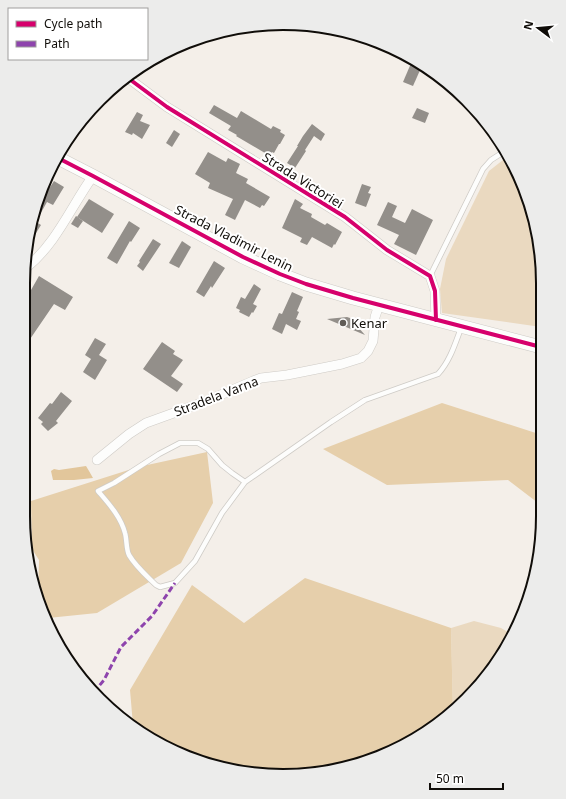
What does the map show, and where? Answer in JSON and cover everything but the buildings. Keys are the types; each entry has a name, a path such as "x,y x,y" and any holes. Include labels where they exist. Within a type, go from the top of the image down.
{"main road":[{"name":"Strada Vladimir Lenin","path":"62,160 243,257 280,274 306,284 379,305 536,345"}],"street":[{"name":"Strada Victoriei","path":"131,80 167,107 345,217 387,250 430,276"},
{"path":"31,259 46,248 93,176"},
{"path":"430,276 435,292 436,320"},
{"name":"Stradela Varna","path":"97,460 129,434 146,423 204,402 242,385 261,378 287,375 342,364 361,358 368,351 373,341 375,317 379,305"}],"lane":[{"path":"430,276 483,169 491,160 500,153"},
{"path":"245,482 222,465 208,449 198,443 180,443 98,491 118,517 125,533 128,554 138,568 156,586 160,587 175,583 195,561 222,514 245,482 365,400 438,374 444,368 450,357 461,326"}],"shaded area":[{"path":"504,159 523,202 534,250 536,326 442,313 440,289 446,259 489,171"},
{"path":"442,403 536,433 536,501 508,480 387,485 323,449"},
{"path":"207,452 213,503 181,563 97,613 51,618 43,597 38,579 39,560 32,549 31,501 138,467"},
{"path":"86,466 93,478 53,480 51,471 54,469 59,470"},
{"path":"305,578 451,628 453,703 437,717 410,735 380,750 364,756 332,764 316,767 283,769 250,767 202,756 171,743 133,719 130,690 192,585 244,623"},
{"path":"474,621 501,628 508,632 484,670 453,703 451,628"}],"marked path":[{"path":"97,688 104,680 121,647 152,616 175,583"}],"cycle path":[{"path":"131,80 167,107 345,217 387,250 430,276 435,291 436,320"},
{"path":"62,160 243,257 280,274 306,284 353,298 536,346"}],"place":[{"name":"Kenar","path":"343,323"}]}
